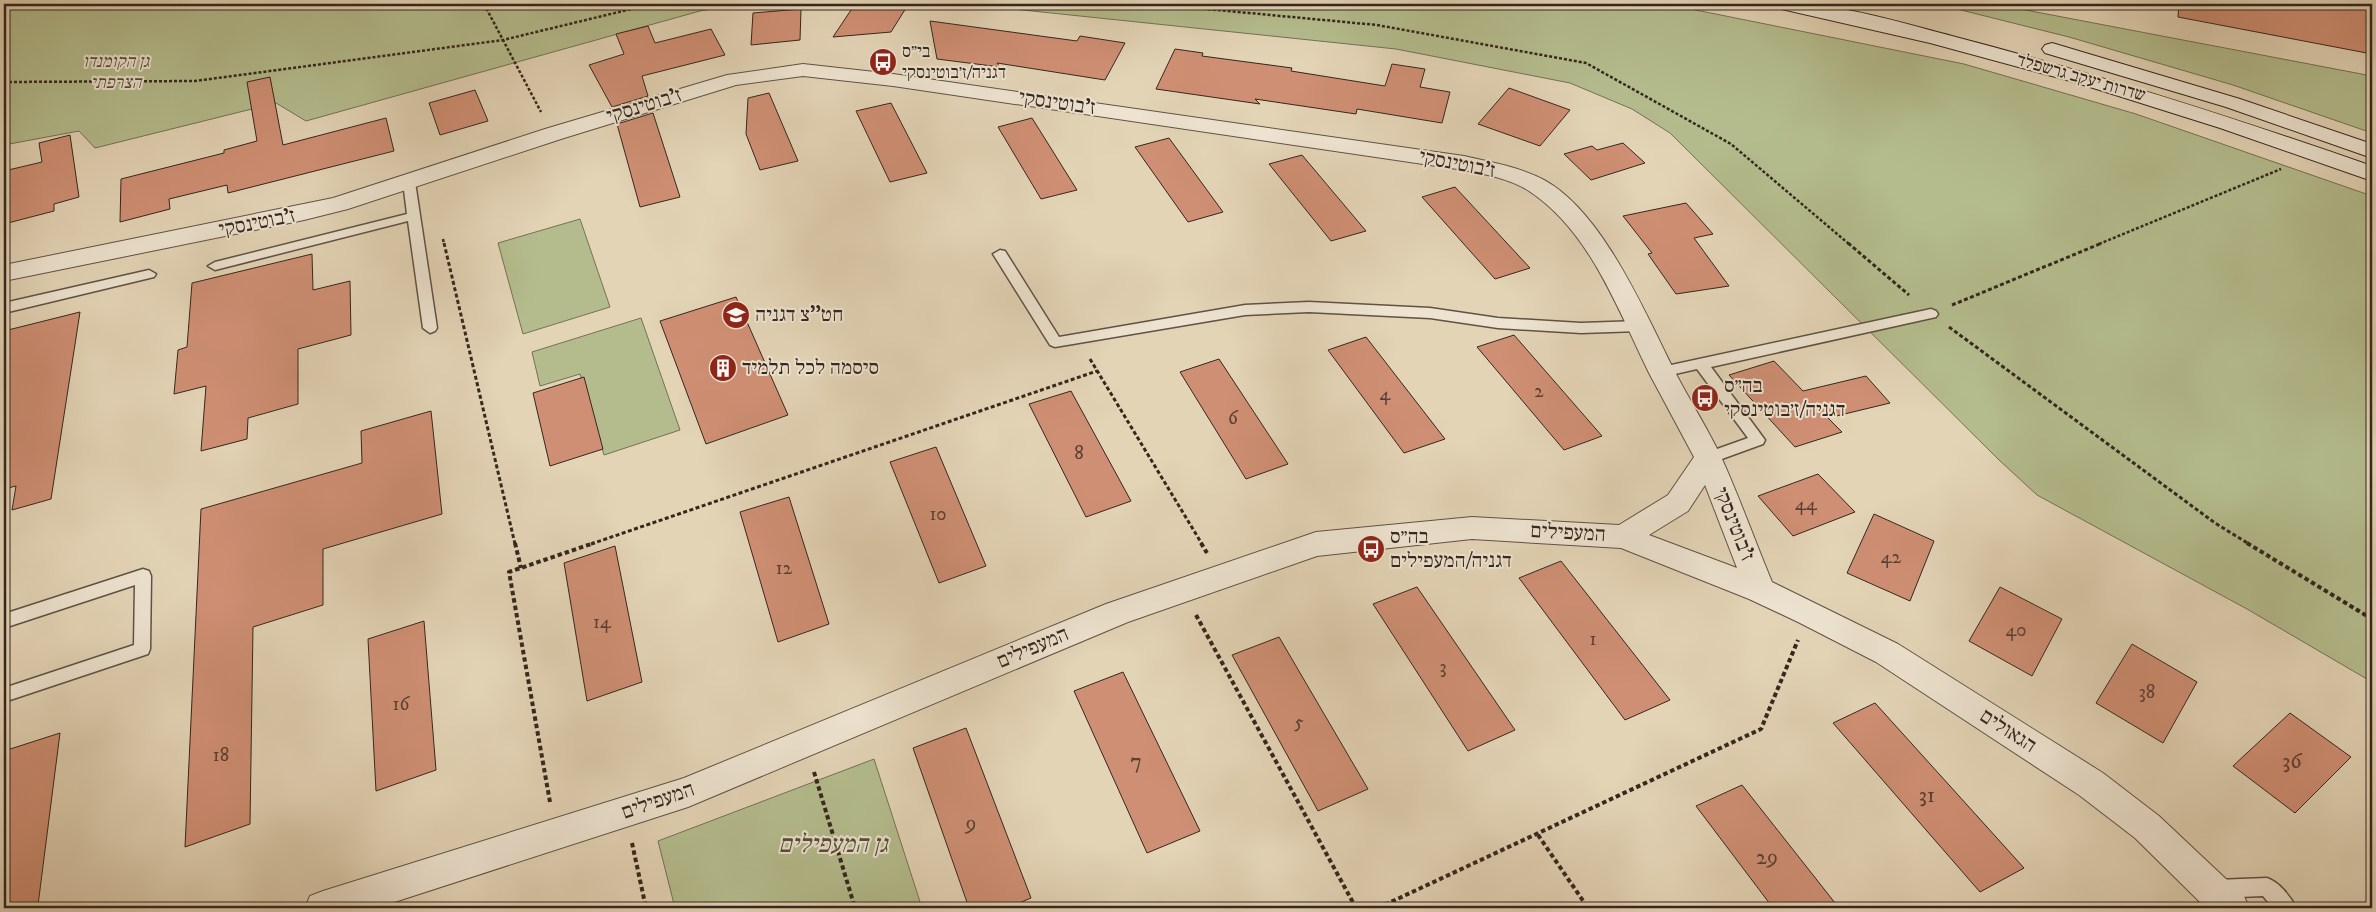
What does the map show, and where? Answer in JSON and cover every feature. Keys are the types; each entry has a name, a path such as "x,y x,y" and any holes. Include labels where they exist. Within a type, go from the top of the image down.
{"street":[{"name":"שדרות יעקב גרשפלד","path":"1784,4 1852,17 1968,45 2225,121 2372,174"},
{"path":"1874,4 1949,21"},
{"name":"שדרות יעקב גרשפלד","path":"2038,45 2233,103 2372,151"},
{"name":"ז'בוטינסקי","path":"4,273 304,213 368,196 553,134 734,79 803,70 893,80 1464,164 1496,170 1536,185 1570,212 1592,240 1632,308 1662,372 1708,458 1760,590"},
{"name":"ז'בוטינסקי","path":"1623,536 1678,503 1708,458"},
{"name":"המעפילים","path":"323,908 688,792 1117,613 1316,544 1472,528 1623,536 1760,590"},
{"name":"הגאולים","path":"1760,590 1809,612 1887,653 2091,784 2147,827 2222,899"}],"lane":[{"path":"409,182 430,328"},
{"path":"215,266 414,216"},
{"path":"1000,254 1055,342 1244,310 1309,307 1430,313 1498,323 1581,328 1640,326"},
{"path":"4,308 149,274"},
{"path":"1662,372 1931,314"},
{"path":"1701,364 1758,440 1708,458"},
{"path":"4,621 143,576 142,649 4,695"},
{"path":"2222,899 2267,886 2286,908"}],"path":[{"path":"484,4 553,134"},
{"path":"4,82 195,81 503,40 652,4"},
{"path":"1153,4 1377,25 1586,63 1731,144 1931,314 2215,522 2372,619"},
{"path":"1931,314 2317,154"},
{"path":"442,233 521,568"},
{"path":"1077,337 1222,577"},
{"path":"556,834 509,572 1097,371"},
{"path":"1182,590 1356,908"},
{"path":"1378,908 1538,835 1761,729 1809,612"},
{"path":"805,743 855,908"},
{"path":"625,812 646,908"},
{"path":"1538,835 1588,908"}],"green space":[{"name":"גן הקומנדו הצרפתי","path":"4,4 743,4 700,11 306,121 276,103 95,148 79,131 4,145"},
{"path":"965,4 1666,4 1964,64 2136,114 2372,196 2372,682 2247,609 2037,495 1999,460 1670,133 1632,109 1570,83 1396,49"},
{"path":"1937,4 1994,4 2372,76 2372,133 2233,85 2069,37"},
{"path":"580,219 610,307 523,334 498,243"},
{"path":"641,318 680,430 604,455 580,374 540,386 532,352"},
{"name":"גן המעפילים","path":"874,759 922,908 675,908 658,841"}],"building":[{"path":"855,4 906,8 891,32 833,37"},
{"path":"2179,4 2372,4 2372,54 2178,17"},
{"path":"801,9 800,40 751,45 753,13"},
{"path":"930,21 1077,41 1080,36 1125,43 1105,80 997,63 1000,67 937,59"},
{"path":"648,26 655,43 711,29 725,55 642,76 648,96 612,107 589,65 624,54 616,34"},
{"path":"1175,49 1203,53 1202,56 1292,68 1291,71 1385,86 1392,64 1425,69 1420,87 1450,92 1442,123 1357,109 1356,114 1255,99 1260,104 1156,89"},
{"path":"270,77 283,145 386,118 394,151 228,193 227,185 169,199 170,209 120,222 121,179 224,153 224,150 257,141 247,82"},
{"path":"1509,88 1570,110 1540,146 1478,124"},
{"path":"475,90 488,121 440,135 429,103"},
{"path":"769,93 798,161 760,170 746,134 748,98"},
{"path":"891,103 927,173 890,182 856,111"},
{"path":"653,113 680,197 640,207 617,124"},
{"path":"1032,118 1077,190 1041,199 998,127"},
{"path":"70,135 79,197 54,204 54,211 4,224 4,171 42,162 39,143"},
{"path":"1169,138 1223,212 1188,222 1135,147"},
{"path":"1623,143 1645,163 1591,180 1564,154 1592,146 1597,150"},
{"path":"1302,155 1366,231 1331,241 1269,164"},
{"path":"1455,187 1530,268 1495,279 1422,197"},
{"path":"1686,203 1713,234 1694,238 1729,286 1676,294 1648,254 1652,253 1623,216"},
{"path":"312,254 313,290 350,281 351,335 298,349 298,404 248,418 247,439 201,451 206,386 174,394 178,350 187,347 192,283"},
{"name":"סיסמה לכל תלמיד","path":"736,297 788,415 706,444 660,321"},
{"path":"80,312 51,499 12,510 16,486 4,489 4,331"},
{"path":"1514,335 1602,436 1564,450 1477,347"},
{"path":"1366,337 1445,439 1404,453 1328,350"},
{"path":"1219,359 1288,464 1246,479 1180,372"},
{"path":"1774,361 1803,391 1866,376 1890,403 1828,418 1842,432 1795,447 1729,375"},
{"path":"584,377 603,449 550,466 533,393"},
{"path":"1071,391 1131,501 1086,517 1029,404"},
{"path":"431,411 442,514 323,549 323,605 253,627 250,824 185,847 201,509 362,463 361,431"},
{"path":"936,447 986,566 939,583 890,462"},
{"path":"1818,474 1855,512 1793,536 1758,496"},
{"path":"789,497 829,624 778,642 740,512"},
{"path":"1874,514 1934,541 1910,601 1847,573"},
{"path":"615,546 642,682 587,701 564,563"},
{"path":"1561,561 1670,700 1625,720 1519,578"},
{"path":"1417,587 1515,730 1468,751 1373,604"},
{"path":"2000,587 2062,619 2032,676 1969,641"},
{"path":"424,621 436,770 376,791 368,639"},
{"path":"1279,637 1368,789 1318,811 1232,655"},
{"path":"2132,644 2197,682 2163,743 2096,703"},
{"path":"1123,672 1200,831 1147,853 1074,691"},
{"path":"1875,703 2024,868 1980,892 1833,723"},
{"path":"2290,713 2351,757 2295,813 2233,766"},
{"path":"966,728 1031,898 1007,908 969,908 913,748"},
{"path":"60,733 38,905 27,908 4,908 4,751"},
{"path":"1742,785 1839,908 1773,908 1696,806"}],"place":[{"name":"בי״ס דגניה/ז׳בוטינסקי","path":"883,62"},
{"name":"חט''צ דגניה","path":"736,315"},
{"name":"סיסמה לכל תלמיד","path":"723,368"},
{"name":"בה״ס דגניה/ז׳בוטינסקי","path":"1705,398"},
{"name":"בה״ס דגניה/המעפילים","path":"1371,549"}]}
